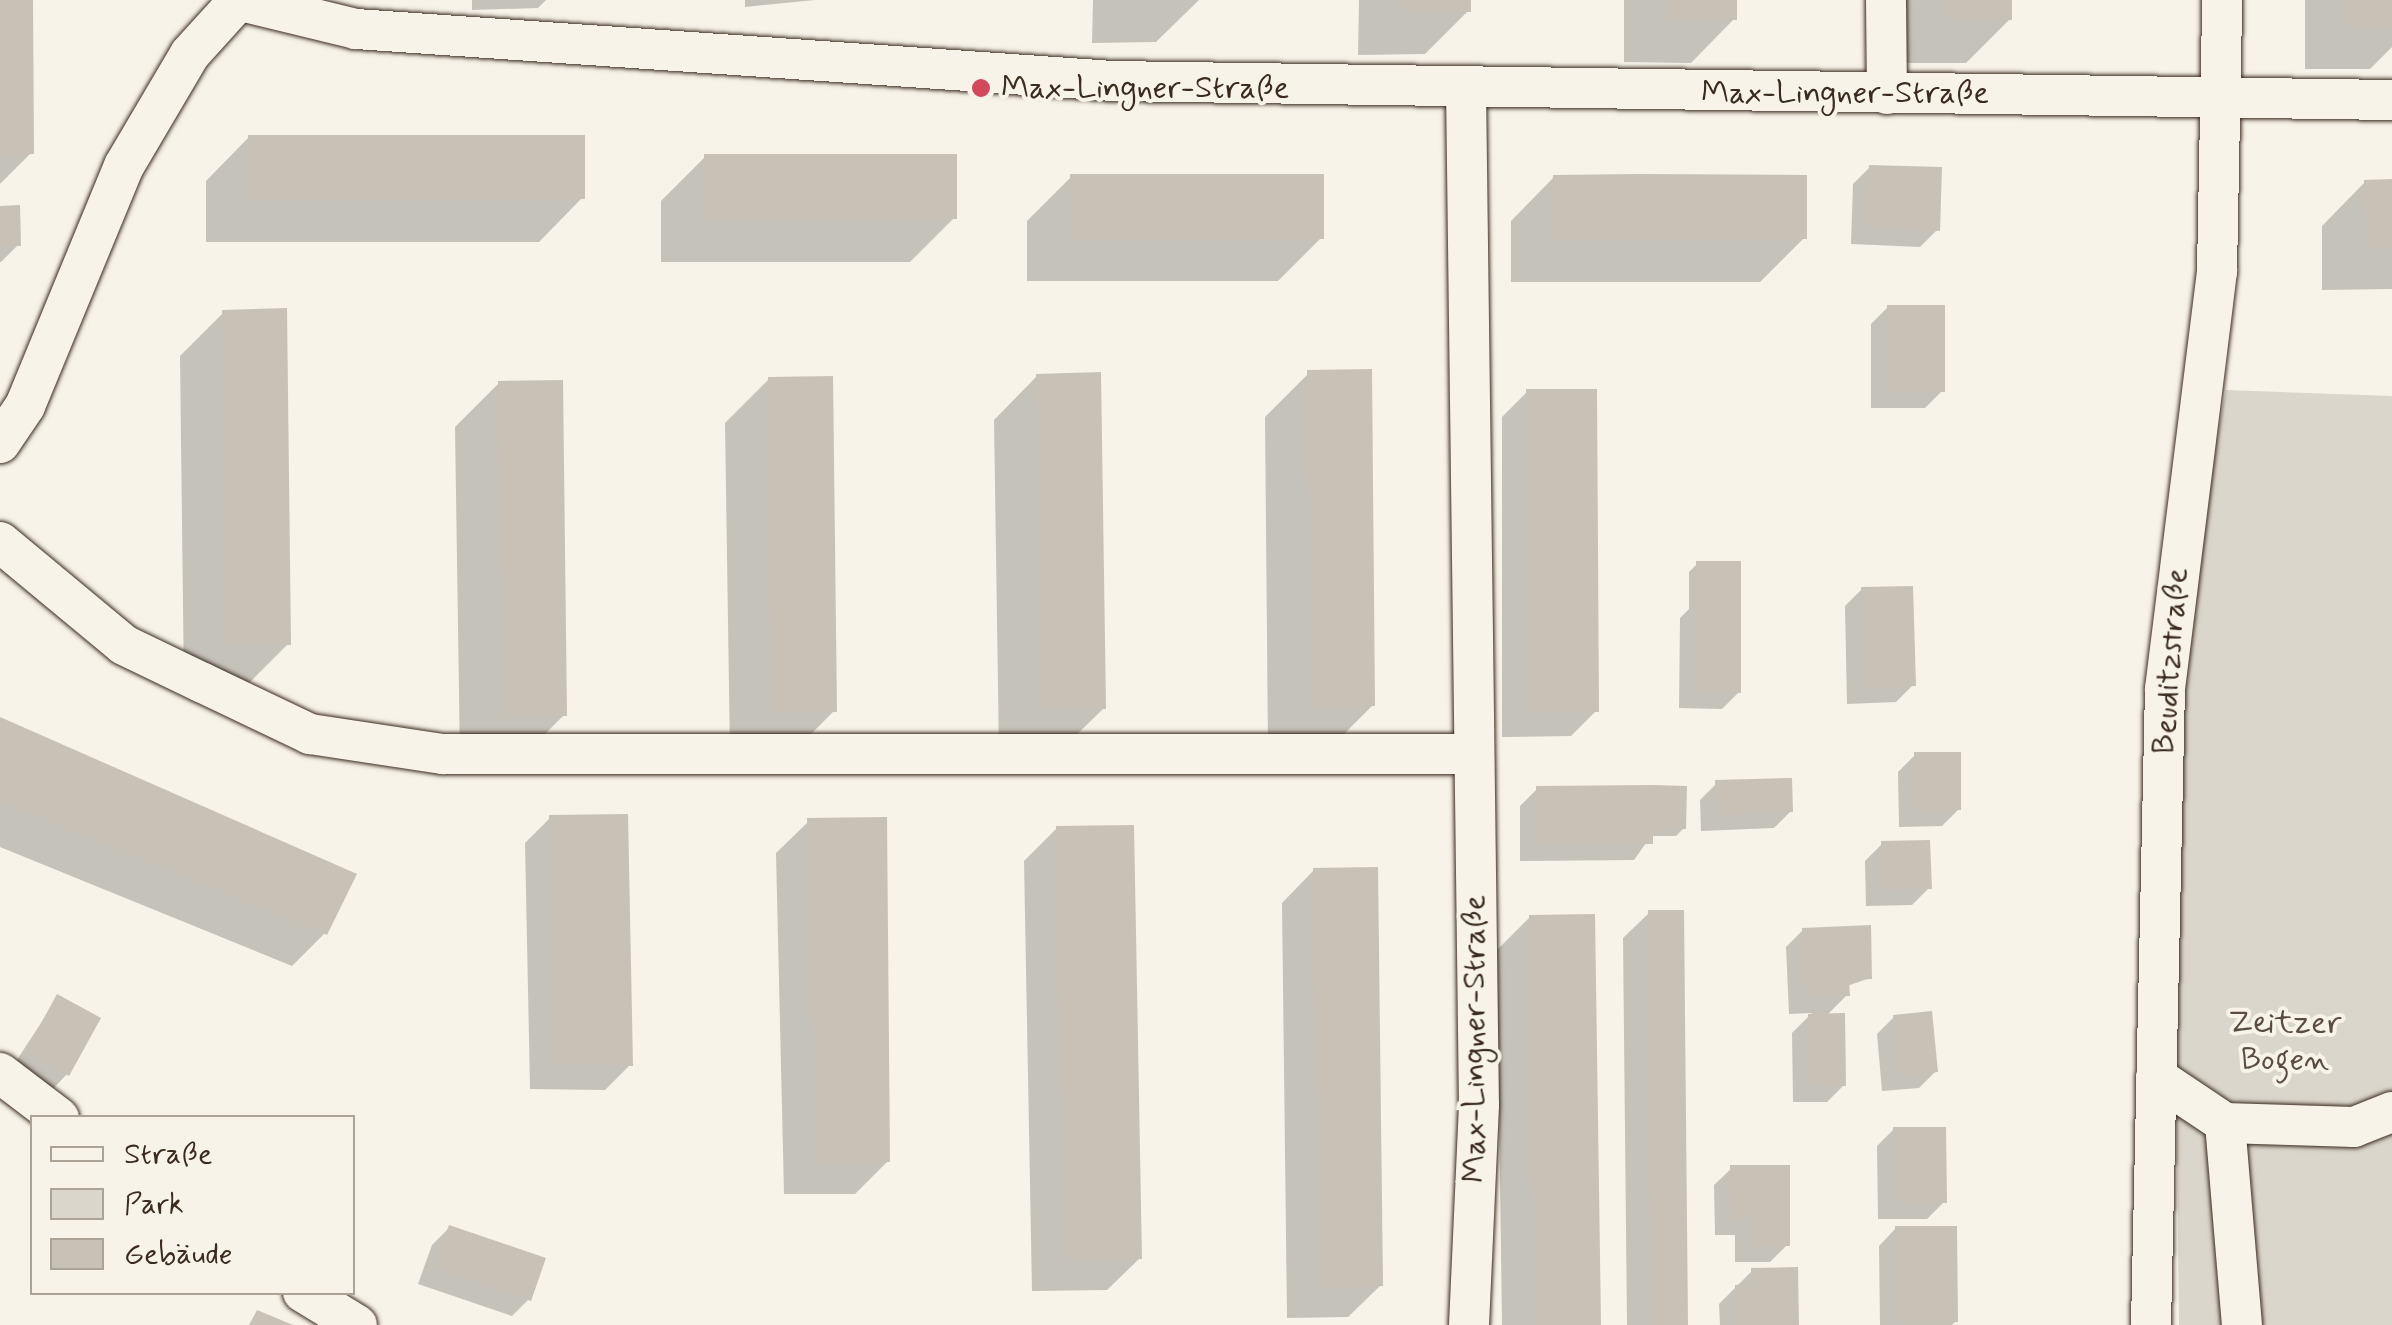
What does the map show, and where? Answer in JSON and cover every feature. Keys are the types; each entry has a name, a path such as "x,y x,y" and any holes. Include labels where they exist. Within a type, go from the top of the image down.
{"street":[{"path":"1886,0 1887,94"},
{"name":"Beuditzstraße","path":"2151,1325 2165,689 2217,271 2224,100 2222,0"},
{"path":"0,444 25,406 124,166 190,54 238,1"},
{"name":"Max-Lingner-Straße","path":"238,1 356,28 1112,81 2392,100"},
{"name":"Max-Lingner-Straße","path":"1466,87 1479,1105 1470,1325"},
{"path":"0,542 124,645 202,683 310,734 443,754 1474,754"},
{"path":"0,1074 55,1115"},
{"path":"2156,1077 2224,1123 2354,1127 2392,1112"},
{"path":"2224,1123 2242,1325"},
{"path":"309,1295 358,1325"}],"green space":[{"name":"Zeitzer Bogen","path":"2226,390 2392,396 2392,1325 2179,1325 2176,1050 2187,594"}],"building":[{"path":"0,0 33,0 34,154 0,155"},
{"path":"1401,0 1471,0 1471,12 1401,12"},
{"path":"1667,0 1737,0 1737,20 1667,19"},
{"path":"1945,0 2012,0 2012,20 1945,20"},
{"path":"2348,0 2392,0 2392,26 2348,26"},
{"path":"248,135 585,135 585,199 248,200"},
{"path":"704,154 957,154 957,219 704,219"},
{"path":"1869,165 1942,167 1940,231 1867,228"},
{"path":"1070,174 1324,174 1324,239 1070,239"},
{"path":"1553,175 1807,175 1807,239 1554,239"},
{"path":"2392,179 2392,247 2365,247 2364,180"},
{"path":"20,205 21,246 0,246 0,206"},
{"path":"1887,305 1945,305 1945,392 1887,392"},
{"path":"287,308 291,645 226,646 222,310"},
{"path":"1372,369 1375,706 1311,706 1307,370"},
{"path":"1101,372 1106,709 1041,710 1036,374"},
{"path":"833,376 837,712 772,713 768,377"},
{"path":"563,380 567,716 502,717 498,381"},
{"path":"1526,389 1597,389 1599,712 1527,712"},
{"path":"1696,561 1741,561 1741,693 1695,692"},
{"path":"1913,586 1916,686 1863,688 1861,587"},
{"path":"0,717 357,874 327,935 0,801"},
{"path":"1914,752 1961,752 1961,810 1915,811"},
{"path":"1792,778 1793,812 1717,815 1715,780"},
{"path":"1536,786 1687,786 1686,829 1653,829 1653,844 1536,845"},
{"path":"628,814 633,1066 554,1064 549,815"},
{"path":"887,817 890,1162 816,1162 807,818"},
{"path":"1134,825 1142,1259 1063,1260 1056,826"},
{"path":"1930,840 1932,889 1882,890 1881,841"},
{"path":"1378,867 1383,1286 1319,1287 1313,868"},
{"path":"1648,910 1684,910 1688,1325 1652,1325"},
{"path":"1595,914 1601,1325 1534,1325 1529,915"},
{"path":"1871,925 1872,979 1849,980 1850,996 1805,998 1802,928"},
{"path":"57,994 101,1018 69,1076 26,1051"},
{"path":"1932,1011 1938,1072 1899,1076 1893,1015"},
{"path":"1845,1013 1846,1086 1809,1086 1808,1014"},
{"path":"1893,1127 1946,1127 1947,1203 1894,1203"},
{"path":"1730,1165 1790,1165 1790,1246 1751,1246 1751,1219 1731,1219"},
{"path":"449,1225 546,1258 531,1301 434,1267"},
{"path":"1895,1226 1957,1226 1958,1322 1896,1323"},
{"path":"1798,1267 1799,1325 1736,1325 1735,1285 1751,1284 1751,1268"},
{"path":"257,1310 293,1325 249,1325"}],"place":[{"name":"Max-Lingner-Straße","path":"981,88"}]}
